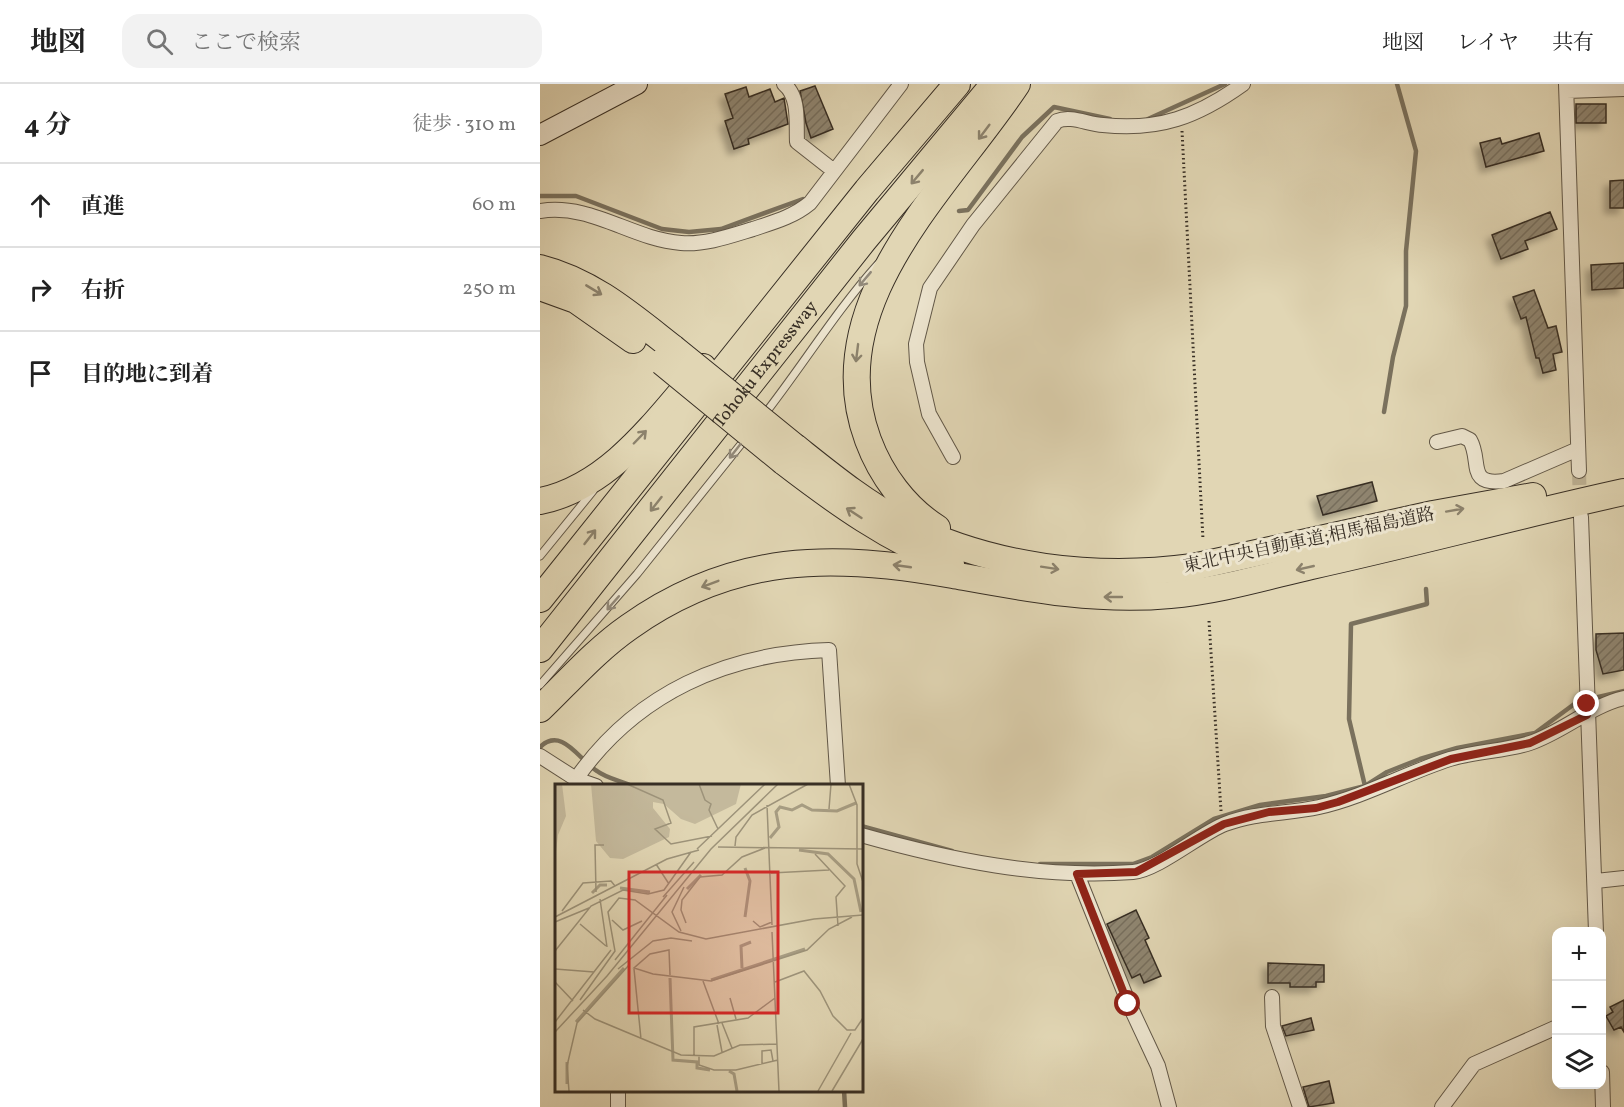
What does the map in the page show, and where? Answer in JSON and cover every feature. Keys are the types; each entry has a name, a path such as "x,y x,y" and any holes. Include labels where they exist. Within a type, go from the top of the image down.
{"highway":[{"path":"540,501 577,489 619,459 815,240 947,84"},
{"name":"Tohoku Expressway","path":"540,599 867,190 957,84"},
{"name":"Tohoku Expressway","path":"540,649 864,240 994,84"},
{"path":"993,555 953,537 917,513 885,474 863,427 855,374 864,321 885,272 918,219 990,125 1017,84"},
{"path":"540,268 563,274 588,286 667,355 789,454 826,494 880,530 933,556 1001,584"},
{"path":"540,287 566,295 667,355"},
{"path":"789,454 904,523 993,555"},
{"name":"東北中央自動車道;相馬福島道路","path":"993,555 1062,570 1098,573 1163,571 1624,476"},
{"name":"東北中央自動車道;相馬福島道路","path":"1001,584 1040,591 1106,597 1170,595 1201,591 1624,492"},
{"path":"540,709 598,652 655,610 694,590 750,571 815,561 848,561 915,568 1001,584"}],"main road":[{"path":"540,135 637,84"}],"street":[{"path":"784,84 791,89 796,109 797,142 834,171"},
{"path":"540,211 569,209 664,240 682,243 702,242 797,213 810,202 901,84"},
{"path":"953,457 929,414 918,369 916,344 930,288 973,225 1057,121 1065,118 1100,125 1138,128 1160,125 1213,105 1243,84"},
{"path":"1579,471 1566,88 1624,89"},
{"path":"1437,442 1462,436 1470,440 1479,475 1484,480 1493,482 1504,481 1578,449"},
{"path":"1581,517 1596,927"},
{"path":"541,759 578,783 589,761 610,736 650,705 691,679 749,659 796,651 830,650 838,784"},
{"path":"862,835 921,851 1000,867 1077,874 1136,872 1224,824 1269,812 1316,808 1338,802 1451,759 1530,743 1587,703 1624,698"},
{"path":"1077,874 1128,1004 1158,1066 1169,1107"},
{"path":"1596,881 1624,878"},
{"path":"1272,997 1273,1026 1300,1107"},
{"path":"1442,1107 1474,1064 1552,1029"},
{"path":"1603,1089 1604,1107"}],"lane":[{"path":"540,685 637,574 802,367 845,303 918,219"},
{"path":"540,556 619,459"}],"path":[{"path":"1181,117 1203,540"},
{"path":"1209,621 1220,807"}],"building":[{"path":"815,86 833,129 811,138 800,91"},
{"path":"746,87 749,97 770,89 775,102 784,98 788,124 748,139 749,144 734,149 725,121 733,118 725,94"},
{"path":"1576,104 1606,104 1606,123 1576,123"},
{"path":"1539,133 1544,151 1486,167 1480,143 1500,138 1502,144"},
{"path":"1624,180 1624,208 1610,208 1610,181"},
{"path":"1550,212 1557,229 1525,241 1528,249 1501,259 1492,235"},
{"path":"1624,263 1624,288 1592,290 1591,265"},
{"path":"1534,290 1548,328 1556,326 1562,352 1553,354 1556,370 1543,373 1539,358 1536,358 1526,317 1521,319 1513,297"},
{"path":"1372,482 1377,501 1323,515 1317,496"},
{"path":"1624,633 1624,670 1603,674 1596,650 1596,634"},
{"path":"1136,910 1149,938 1145,940 1161,976 1144,983 1140,974 1132,978 1107,924"},
{"path":"1268,963 1324,965 1324,982 1316,982 1316,987 1290,987 1290,983 1268,983"},
{"path":"1624,1000 1624,1032 1621,1027 1614,1030 1606,1016 1613,1012 1610,1007"},
{"path":"1311,1018 1314,1030 1286,1036 1282,1026"},
{"path":"1329,1081 1334,1103 1309,1107 1303,1087"}],"waterway":[{"path":"1148,119 1225,84"},
{"path":"1384,412 1393,357 1406,306 1406,251 1416,151 1397,84"},
{"path":"959,211 968,210 1022,137 1054,107 1110,119"},
{"path":"540,196 576,196 662,229 689,232 721,229 803,199"},
{"path":"1365,786 1349,719 1351,624 1427,604 1426,589"},
{"path":"1040,864 1133,864 1152,857 1214,819 1260,805 1326,796 1365,786 1387,772 1420,759 1457,748 1535,733 1577,702 1624,691"},
{"path":"540,747 556,740 563,742 590,766 609,778 626,784"},
{"path":"862,826 952,851"},
{"path":"844,1092 845,1107"}],"tunnel":[{"path":"1579,471 1580,505"}],"route":[{"path":"1128,1004 1077,874 1136,872 1186,847 1224,824 1269,812 1316,808 1338,802 1451,759 1530,743 1587,715 1587,704"}]}
